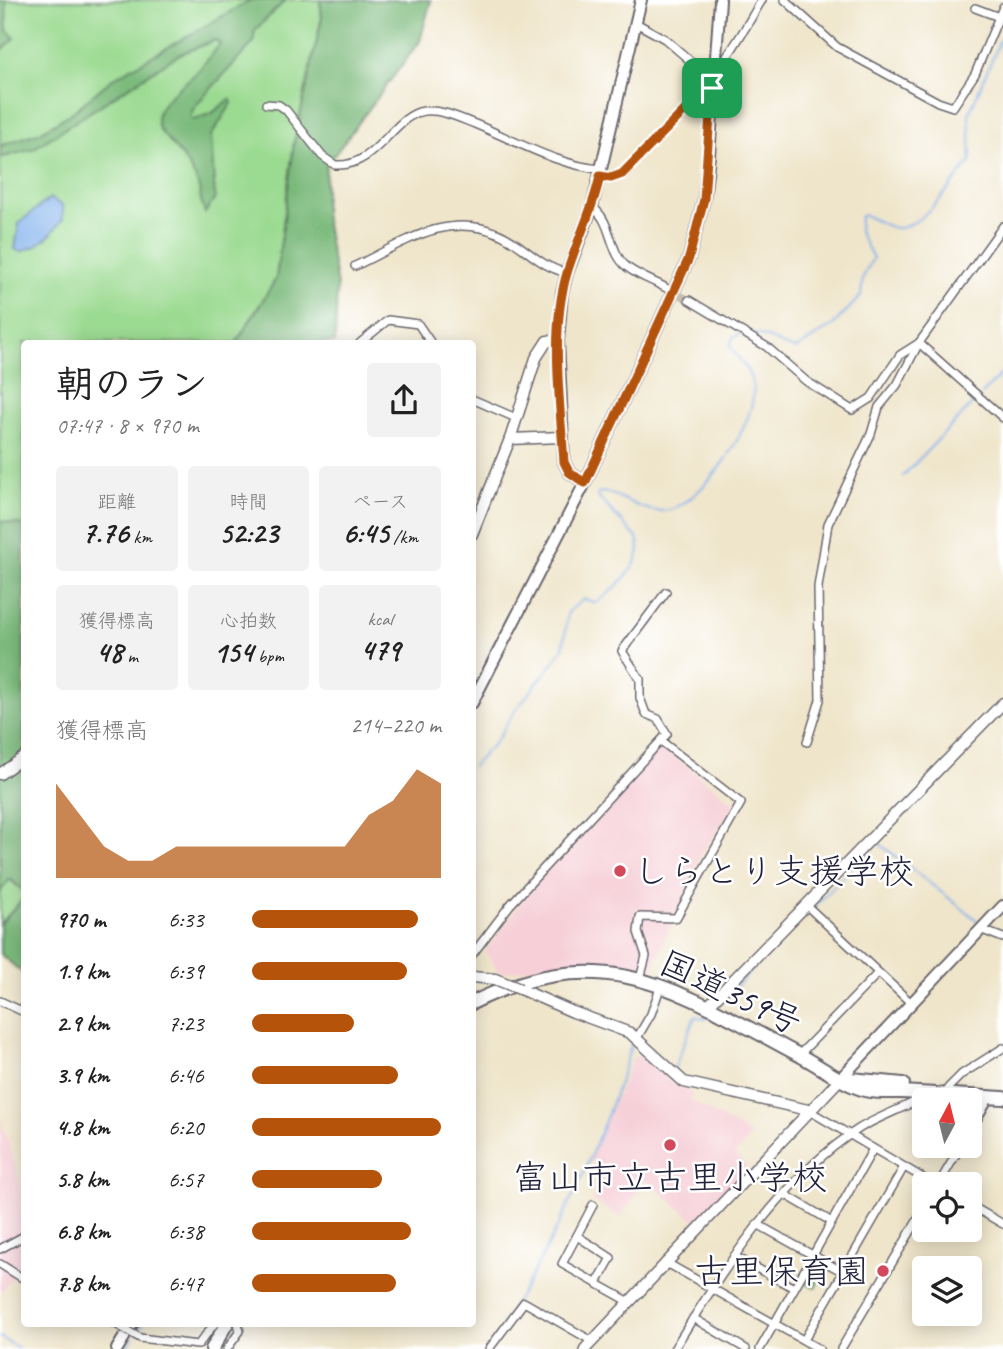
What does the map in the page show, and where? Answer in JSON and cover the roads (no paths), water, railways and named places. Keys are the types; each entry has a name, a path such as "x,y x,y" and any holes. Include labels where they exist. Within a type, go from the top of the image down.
{"highway":[{"name":"国道359号","path":"476,1001 519,982 539,977 591,972 640,979 661,985 707,1007 865,1090 912,1093"},
{"name":"国道359号","path":"841,1078 948,1088"},
{"name":"国道359号","path":"982,1090 1003,1091"},
{"path":"212,1349 225,1327"}],"main road":[{"path":"585,483 569,472 564,462 558,341 567,273 592,207 641,0"},
{"path":"476,695 585,483 689,258 704,199 720,0"},
{"path":"841,1078 1003,906"},
{"path":"117,1349 131,1327"}],"street":[{"path":"636,23 665,39 702,71 712,74 722,68 737,36 762,0"},
{"path":"785,0 837,47 938,102 953,107 975,74 1003,6"},
{"path":"975,8 999,17"},
{"path":"266,104 279,105 285,110 322,156 335,165 354,163 406,119 425,111 451,114 611,178 622,174 705,90 712,88"},
{"path":"592,207 602,213 626,267 666,288"},
{"path":"807,742 820,700 818,587 828,524 871,434 879,407 897,385 919,343 1003,226"},
{"path":"355,266 402,240 435,229 462,228 498,233 552,269 567,273"},
{"path":"689,300 750,338 828,398 852,410 871,398 900,355 919,343"},
{"path":"364,340 388,320 418,324 430,340"},
{"path":"476,524 510,439 542,345 547,341 558,341"},
{"path":"919,343 1003,418"},
{"path":"476,401 516,418"},
{"path":"510,439 562,437"},
{"path":"476,950 510,905 667,734 658,719 646,715 640,698 640,679 622,651 666,593"},
{"path":"707,1007 1003,702"},
{"path":"640,979 646,956 638,932 639,917 676,918 741,803 661,741"},
{"path":"0,774 21,759"},
{"path":"807,906 910,1002"},
{"path":"981,929 1003,938"},
{"path":"799,1055 878,973"},
{"path":"476,977 495,979 573,1013 630,1033 684,1082 808,1110 913,1172"},
{"path":"636,1038 651,1014 661,985"},
{"path":"0,1001 21,1011"},
{"path":"948,1088 961,1074 1003,1048"},
{"path":"489,1349 524,1302 588,1345 841,1078"},
{"path":"982,1116 996,1098"},
{"path":"674,1349 757,1224 850,1136 912,1103"},
{"path":"760,1349 873,1149"},
{"path":"804,1340 904,1167"},
{"path":"786,1195 832,1222"},
{"path":"593,1205 562,1264 628,1301"},
{"path":"982,1212 1003,1224"},
{"path":"757,1224 844,1272"},
{"path":"843,1349 912,1230"},
{"path":"577,1236 611,1258 597,1283"},
{"path":"0,1249 21,1238"},
{"path":"734,1256 794,1288"},
{"path":"665,1262 819,1349"},
{"path":"0,1264 21,1277"},
{"path":"693,1318 746,1349"},
{"path":"121,1327 139,1338 198,1345 212,1327"},
{"path":"227,1349 240,1331 239,1327"}],"water":[{"path":"50,198 63,206 63,219 50,235 36,246 20,252 15,249 19,223"}],"waterway":[{"path":"750,333 796,349 833,325 861,296 863,277 873,258 859,232 860,217 864,215 895,228 905,227 926,213 971,161 969,114 1003,33"},
{"path":"476,763 497,740 514,712 563,648 568,612 584,599 596,603 620,583 633,566 639,547 637,538 598,497 598,493 612,494 648,509 669,510 683,504 697,492 726,459 747,420 752,402 753,387 750,375 730,346 733,337 741,334"},
{"path":"982,394 1003,372"},
{"path":"903,476 978,398"},
{"path":"813,908 877,842 982,924"},
{"path":"717,1006 809,912"},
{"path":"990,928 1003,933"},
{"path":"674,1069 695,1016 704,1019 711,1013"},
{"path":"502,1325 559,1224 593,1151 632,1042"},
{"path":"638,1047 671,1077"},
{"path":"136,1334 141,1327"},
{"path":"0,1337 19,1349"},
{"path":"125,1349 133,1338"}],"tunnel":[{"path":"671,290 689,300"}],"place":[{"name":"しらとり支援学校","path":"620,871"},
{"name":"富山市立古里小学校","path":"670,1145"},
{"name":"古里保育園","path":"883,1271"}]}
